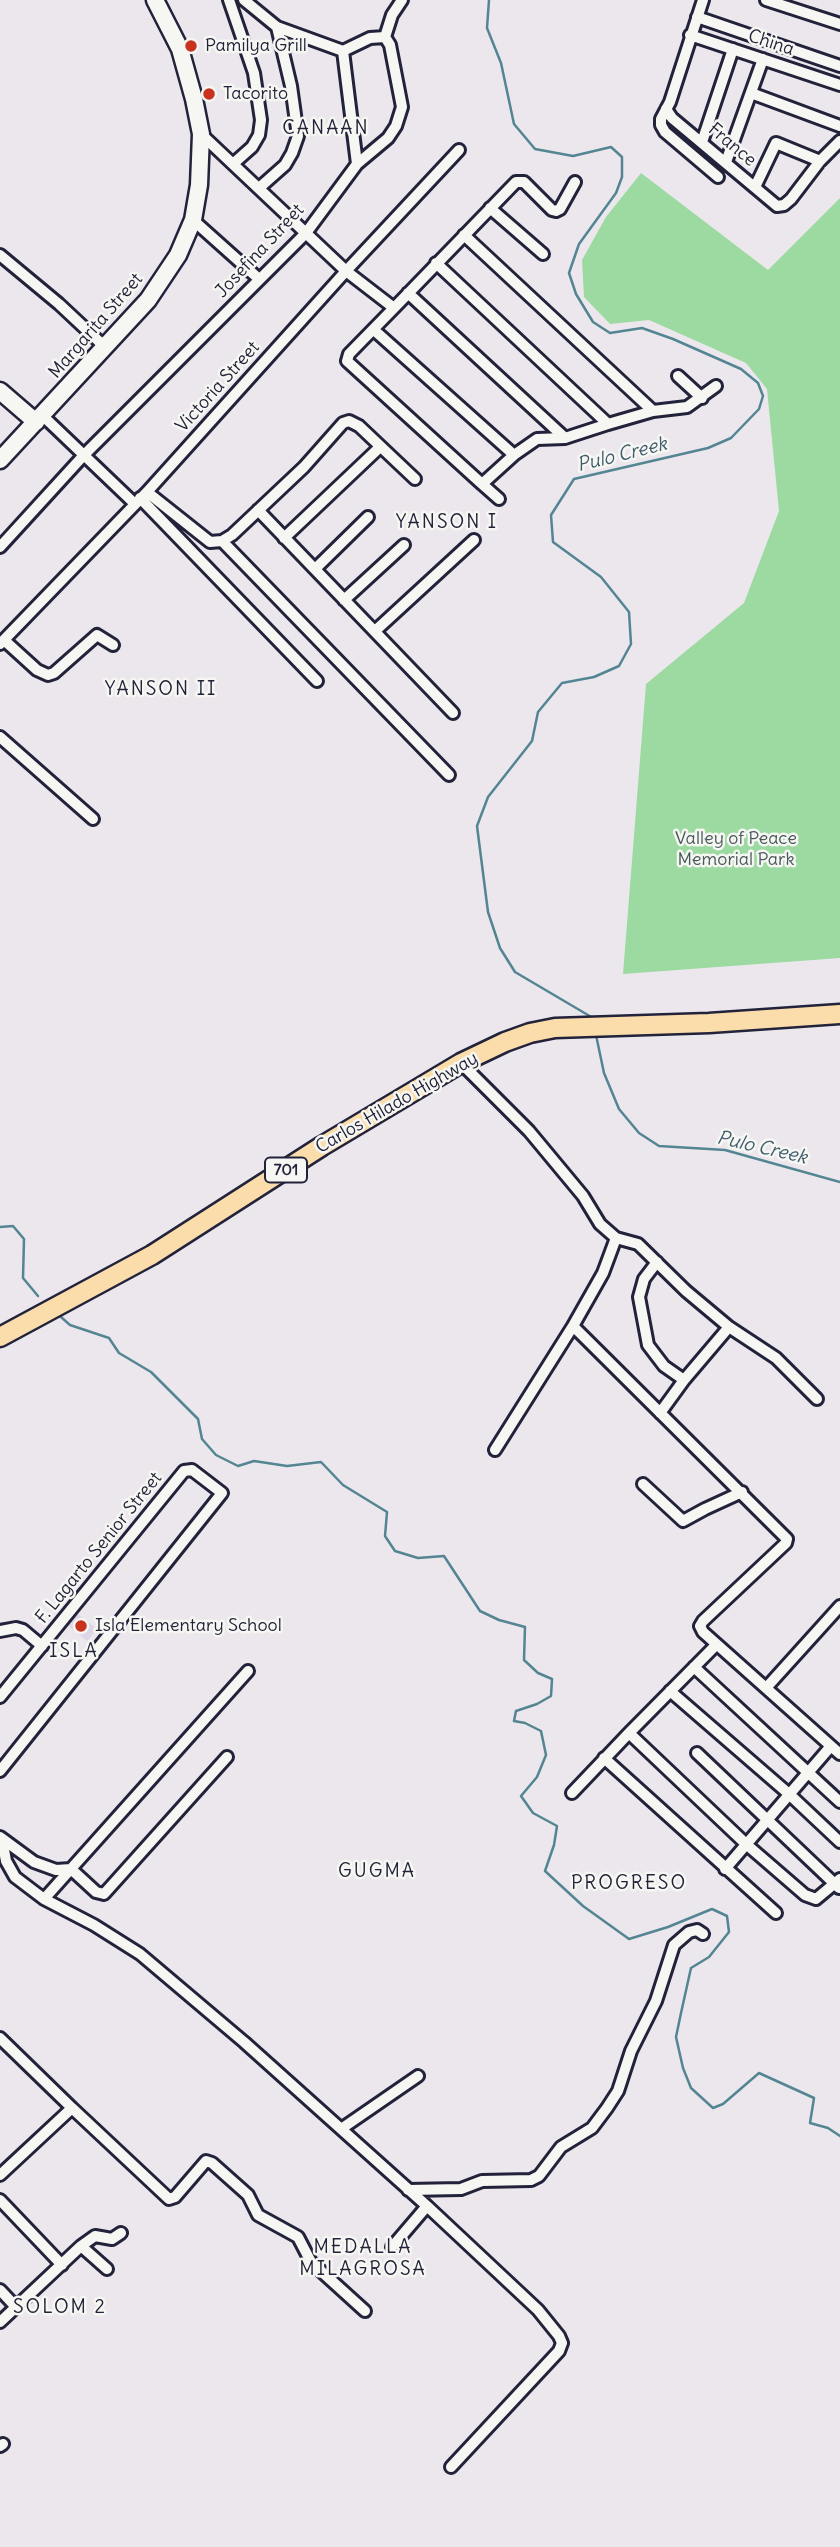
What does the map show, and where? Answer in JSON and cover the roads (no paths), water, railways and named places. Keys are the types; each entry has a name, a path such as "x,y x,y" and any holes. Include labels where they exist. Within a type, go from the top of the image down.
{"main road":[{"name":"Carlos Hilado Highway","path":"0,1337 152,1255 322,1146 461,1063 530,1033 555,1028 840,1014"}],"street":[{"name":"Margarita Street","path":"0,460 148,300 178,255 193,220 199,186 201,134 180,49 155,0"},
{"path":"229,0 254,73 261,120 259,135 234,163"},
{"path":"244,0 277,27 343,51 370,38 385,37 402,0"},
{"path":"703,0 661,125 665,132 718,177"},
{"path":"766,0 839,21"},
{"path":"697,17 840,66"},
{"path":"259,188 285,165 298,136 277,27"},
{"name":"China","path":"690,35 840,85"},
{"name":"Josefina Street","path":"0,547 85,455 306,233 357,164 388,138 396,126 401,107 390,45 385,37"},
{"path":"702,142 733,49"},
{"path":"343,51 357,164"},
{"path":"726,162 763,59"},
{"path":"751,93 840,126"},
{"name":"France","path":"666,109 672,118 777,206 784,205 791,199 820,161"},
{"path":"201,134 346,271 394,308"},
{"path":"755,187 776,143 820,161 840,141"},
{"name":"Victoria Street","path":"2,642 141,498 346,271 460,150"},
{"path":"499,499 347,361 349,354 519,181 524,182 552,210 560,209 575,182"},
{"path":"490,208 543,254"},
{"path":"193,220 260,279"},
{"path":"464,235 653,411"},
{"path":"0,255 60,304 106,348"},
{"path":"436,263 608,424"},
{"path":"408,293 565,438"},
{"path":"374,330 514,455"},
{"path":"678,376 702,398"},
{"path":"482,484 514,455 537,439 565,438 653,411 687,407 716,386"},
{"path":"0,390 141,498 210,542 222,541 232,535 304,467 342,423 349,421 359,426 415,479"},
{"path":"284,538 380,447"},
{"path":"141,498 317,681"},
{"path":"258,510 453,713"},
{"path":"314,569 368,517"},
{"path":"375,631 474,540"},
{"path":"222,541 449,775"},
{"path":"344,600 404,545"},
{"path":"2,642 37,670 48,675 97,635 113,645"},
{"path":"0,737 93,819"},
{"path":"461,1063 529,1132 583,1196 600,1224 616,1238 638,1244 686,1291 729,1327 776,1358 817,1399"},
{"path":"495,1450 603,1273 616,1238"},
{"path":"657,1262 644,1279 639,1297 648,1345 664,1366 684,1380"},
{"path":"573,1325 785,1535 786,1543 700,1626 716,1646 840,1754"},
{"path":"660,1413 729,1327"},
{"name":"F. Lagarto Senior Street","path":"0,1697 184,1471 192,1470 222,1493 0,1771"},
{"path":"643,1485 683,1521 742,1492"},
{"path":"766,1688 840,1606"},
{"path":"0,1631 16,1628 23,1630 42,1646"},
{"path":"572,1793 716,1646"},
{"path":"694,1667 840,1802"},
{"path":"44,1899 248,1671"},
{"path":"670,1691 840,1842"},
{"path":"629,1732 746,1844 811,1899 816,1899 838,1884 697,1753"},
{"path":"725,1869 831,1746"},
{"path":"71,1869 96,1892 104,1894 228,1757"},
{"path":"604,1758 776,1913"},
{"path":"1,1838 34,1862 62,1871 71,1869"},
{"path":"1,1838 9,1868 15,1877 44,1899 141,1954 428,2206 538,2309 559,2336 562,2343 559,2351 451,2467"},
{"path":"408,2190 461,2189 482,2181 531,2180 539,2176 561,2147 592,2128 607,2108 618,2091 631,2051 656,2001 674,1945 689,1932 697,1930 703,1934"},
{"path":"0,2038 169,2199 176,2197 206,2161 212,2163 248,2195 258,2215 298,2237 311,2262 365,2311"},
{"path":"341,2129 418,2076"},
{"path":"0,2175 72,2108"},
{"path":"0,2200 61,2265"},
{"path":"392,2247 428,2206"},
{"path":"0,2322 81,2245 94,2236 112,2239 121,2233"},
{"path":"81,2245 107,2269"},
{"path":"0,2290 16,2307"}],"waterway":[{"name":"Pulo Creek","path":"489,0 487,28 501,63 514,124 535,149 573,156 611,147 622,157 622,177 616,193 579,244 569,273 576,294 593,322 610,333 642,328 673,339 741,369 758,383 763,396 759,409 731,438 708,448 574,479 551,515 553,542 601,577 629,612 631,644 619,666 594,677 562,683 538,712 532,741 488,797 477,826 488,912 500,948 515,972 593,1018 594,1022"},
{"name":"Pulo Creek","path":"596,1035 604,1073 619,1109 639,1133 659,1146 725,1150 840,1182"},
{"path":"0,1227 13,1226 24,1239 23,1278 38,1296"},
{"path":"61,1317 70,1325 109,1338 119,1353 151,1372 198,1419 202,1439 216,1455 238,1466 254,1461 287,1466 321,1462 343,1485 387,1512 385,1536 395,1551 418,1558 444,1556 480,1611 499,1620 525,1627 524,1660 538,1673 552,1679 551,1696 516,1711 514,1721 541,1731 546,1755 537,1777 521,1796 533,1813 557,1826 545,1871 583,1906 629,1939 712,1909 727,1916 729,1932 709,1957 691,1968 681,2013 676,2037 691,2088 713,2108 723,2104 759,2073 814,2098 810,2123 828,2128 840,2136"}],"place":[{"name":"Pamilya Grill","path":"191,46"},
{"name":"Tacorito","path":"209,94"},
{"name":"Isla Elementary School","path":"81,1626"}],"district":[{"name":"CANAAN","path":"326,129"},
{"name":"YANSON I","path":"447,523"},
{"name":"YANSON II","path":"161,690"},
{"name":"ISLA","path":"74,1652"},
{"name":"GUGMA","path":"377,1872"},
{"name":"PROGRESO","path":"629,1884"},
{"name":"MEDALLA MILAGROSA","path":"363,2259"},
{"name":"SOLOM 2","path":"60,2308"}],"park label":[{"name":"Valley of Peace Memorial Park","path":"736,849"}]}
